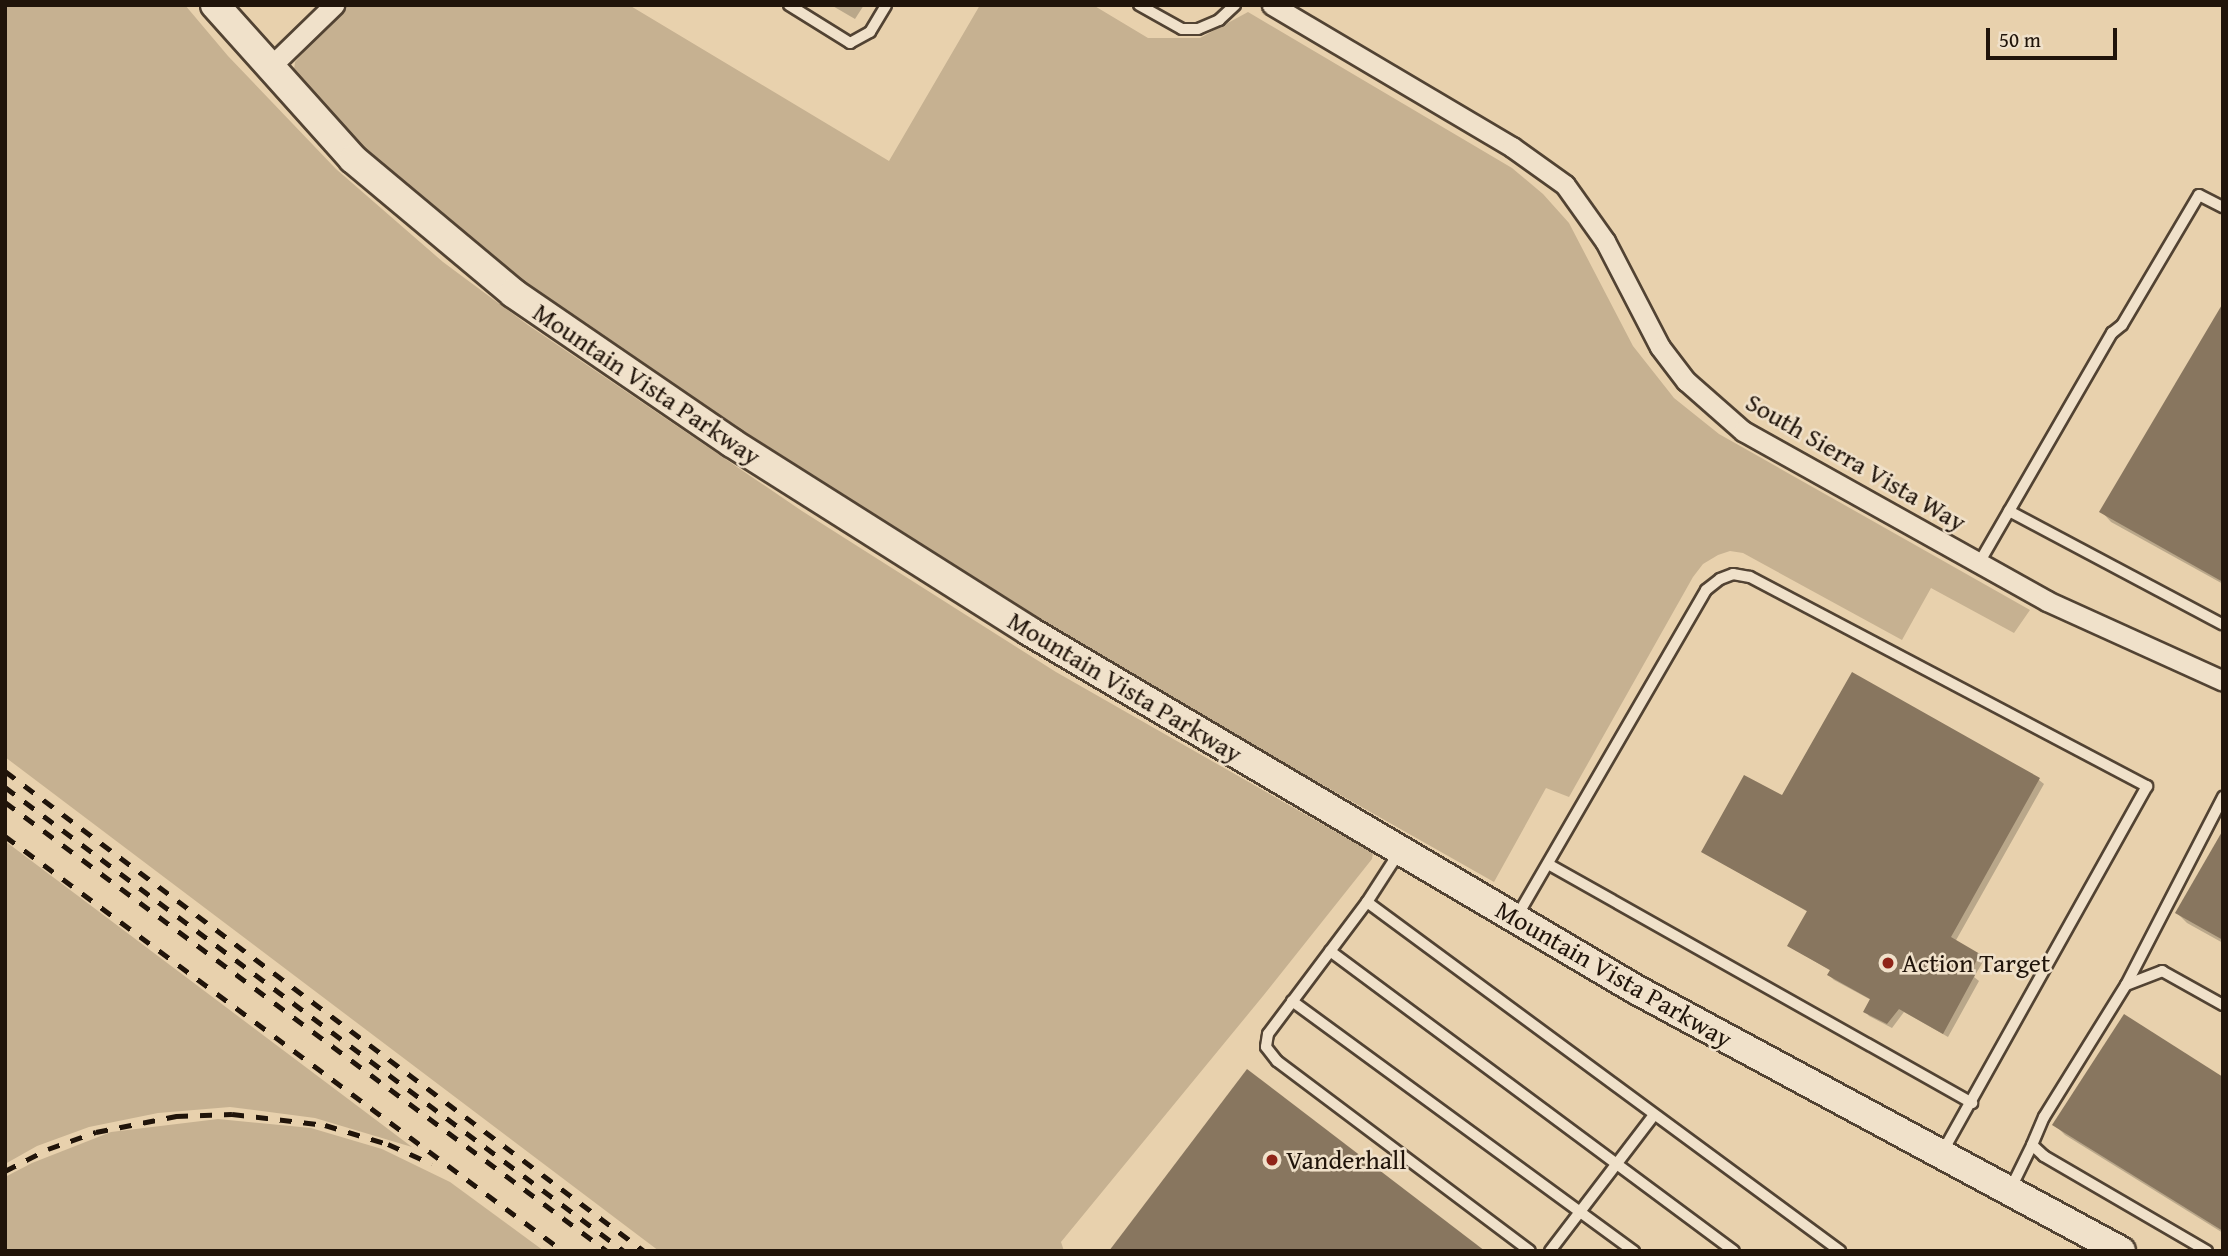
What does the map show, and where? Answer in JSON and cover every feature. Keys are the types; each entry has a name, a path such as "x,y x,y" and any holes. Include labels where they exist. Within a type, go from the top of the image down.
{"street":[{"name":"Mountain Vista Parkway","path":"215,5 353,159 513,293 732,443 1006,617 1635,989 2010,1191 2084,1242 2121,1251"},
{"path":"270,68 334,5"},
{"name":"South Sierra Vista Way","path":"1272,5 1512,147 1565,185 1605,241 1660,347 1686,381 1743,430 2047,601 2223,681"}],"lane":[{"path":"789,5 850,43 870,33 886,5"},
{"path":"1139,5 1182,29 1198,29 1219,20 1236,5"},
{"path":"1979,563 2112,333 2122,325 2199,195 2223,207"},
{"path":"2009,511 2223,625"},
{"path":"1516,919 1706,590 1720,579 1733,574 1749,577 2147,786 1942,1154"},
{"path":"2010,1191 2044,1117 2126,985 2223,797"},
{"path":"1401,850 1367,902 1268,1034 1266,1047 1277,1061 1530,1251"},
{"path":"1548,863 1972,1103"},
{"path":"1367,902 1840,1251"},
{"path":"1330,951 1734,1251"},
{"path":"2126,985 2162,971 2223,1006"},
{"path":"1292,1001 1634,1251"},
{"path":"1550,1251 1654,1115"},
{"path":"2032,1146 2044,1156 2205,1250"}],"shaded area":[{"path":"5,5 185,5 228,56 336,169 443,262 528,325 802,511 1056,672 1373,853 1372,859 1263,996 1061,1242 1064,1251 659,1251 5,757"},
{"path":"347,5 629,5 889,161 980,5 1093,5 1148,38 1200,38 1248,12 1512,168 1543,194 1569,223 1633,346 1674,398 1719,434 2030,610 2014,633 1931,588 1902,640 1743,553 1730,551 1718,555 1703,564 1693,577 1569,797 1546,788 1494,882 1049,630 809,475 570,314 474,245 367,154 293,77 295,62"},
{"path":"5,841 412,1147 315,1118 230,1107 158,1113 89,1127 37,1146 5,1164"},
{"path":"218,1119 311,1128 382,1149 450,1182 544,1251 5,1251 5,1177 32,1163 111,1132"}],"building":[{"path":"2223,303 2223,582 2099,512"},
{"name":"Action Target","path":"1852,672 2040,778 1951,937 1980,954 1970,973 1975,975 1943,1034 1899,1009 1887,1024 1863,1012 1870,999 1827,975 1830,970 1787,946 1807,911 1701,852 1744,775 1782,795"},
{"path":"2223,830 2223,940 2175,913"},
{"path":"2124,1014 2223,1077 2223,1231 2052,1125"},
{"name":"Vanderhall","path":"1247,1069 1485,1251 1109,1251"}],"railway":[{"path":"5,771 644,1251"},
{"path":"5,787 624,1251"},
{"path":"5,802 607,1251"},
{"path":"5,836 563,1251"},
{"path":"5,1171 48,1149 96,1132 176,1116 232,1114 325,1125 388,1144 432,1164"}],"place":[{"name":"Action Target","path":"1888,963"},
{"name":"Vanderhall","path":"1272,1160"}]}
